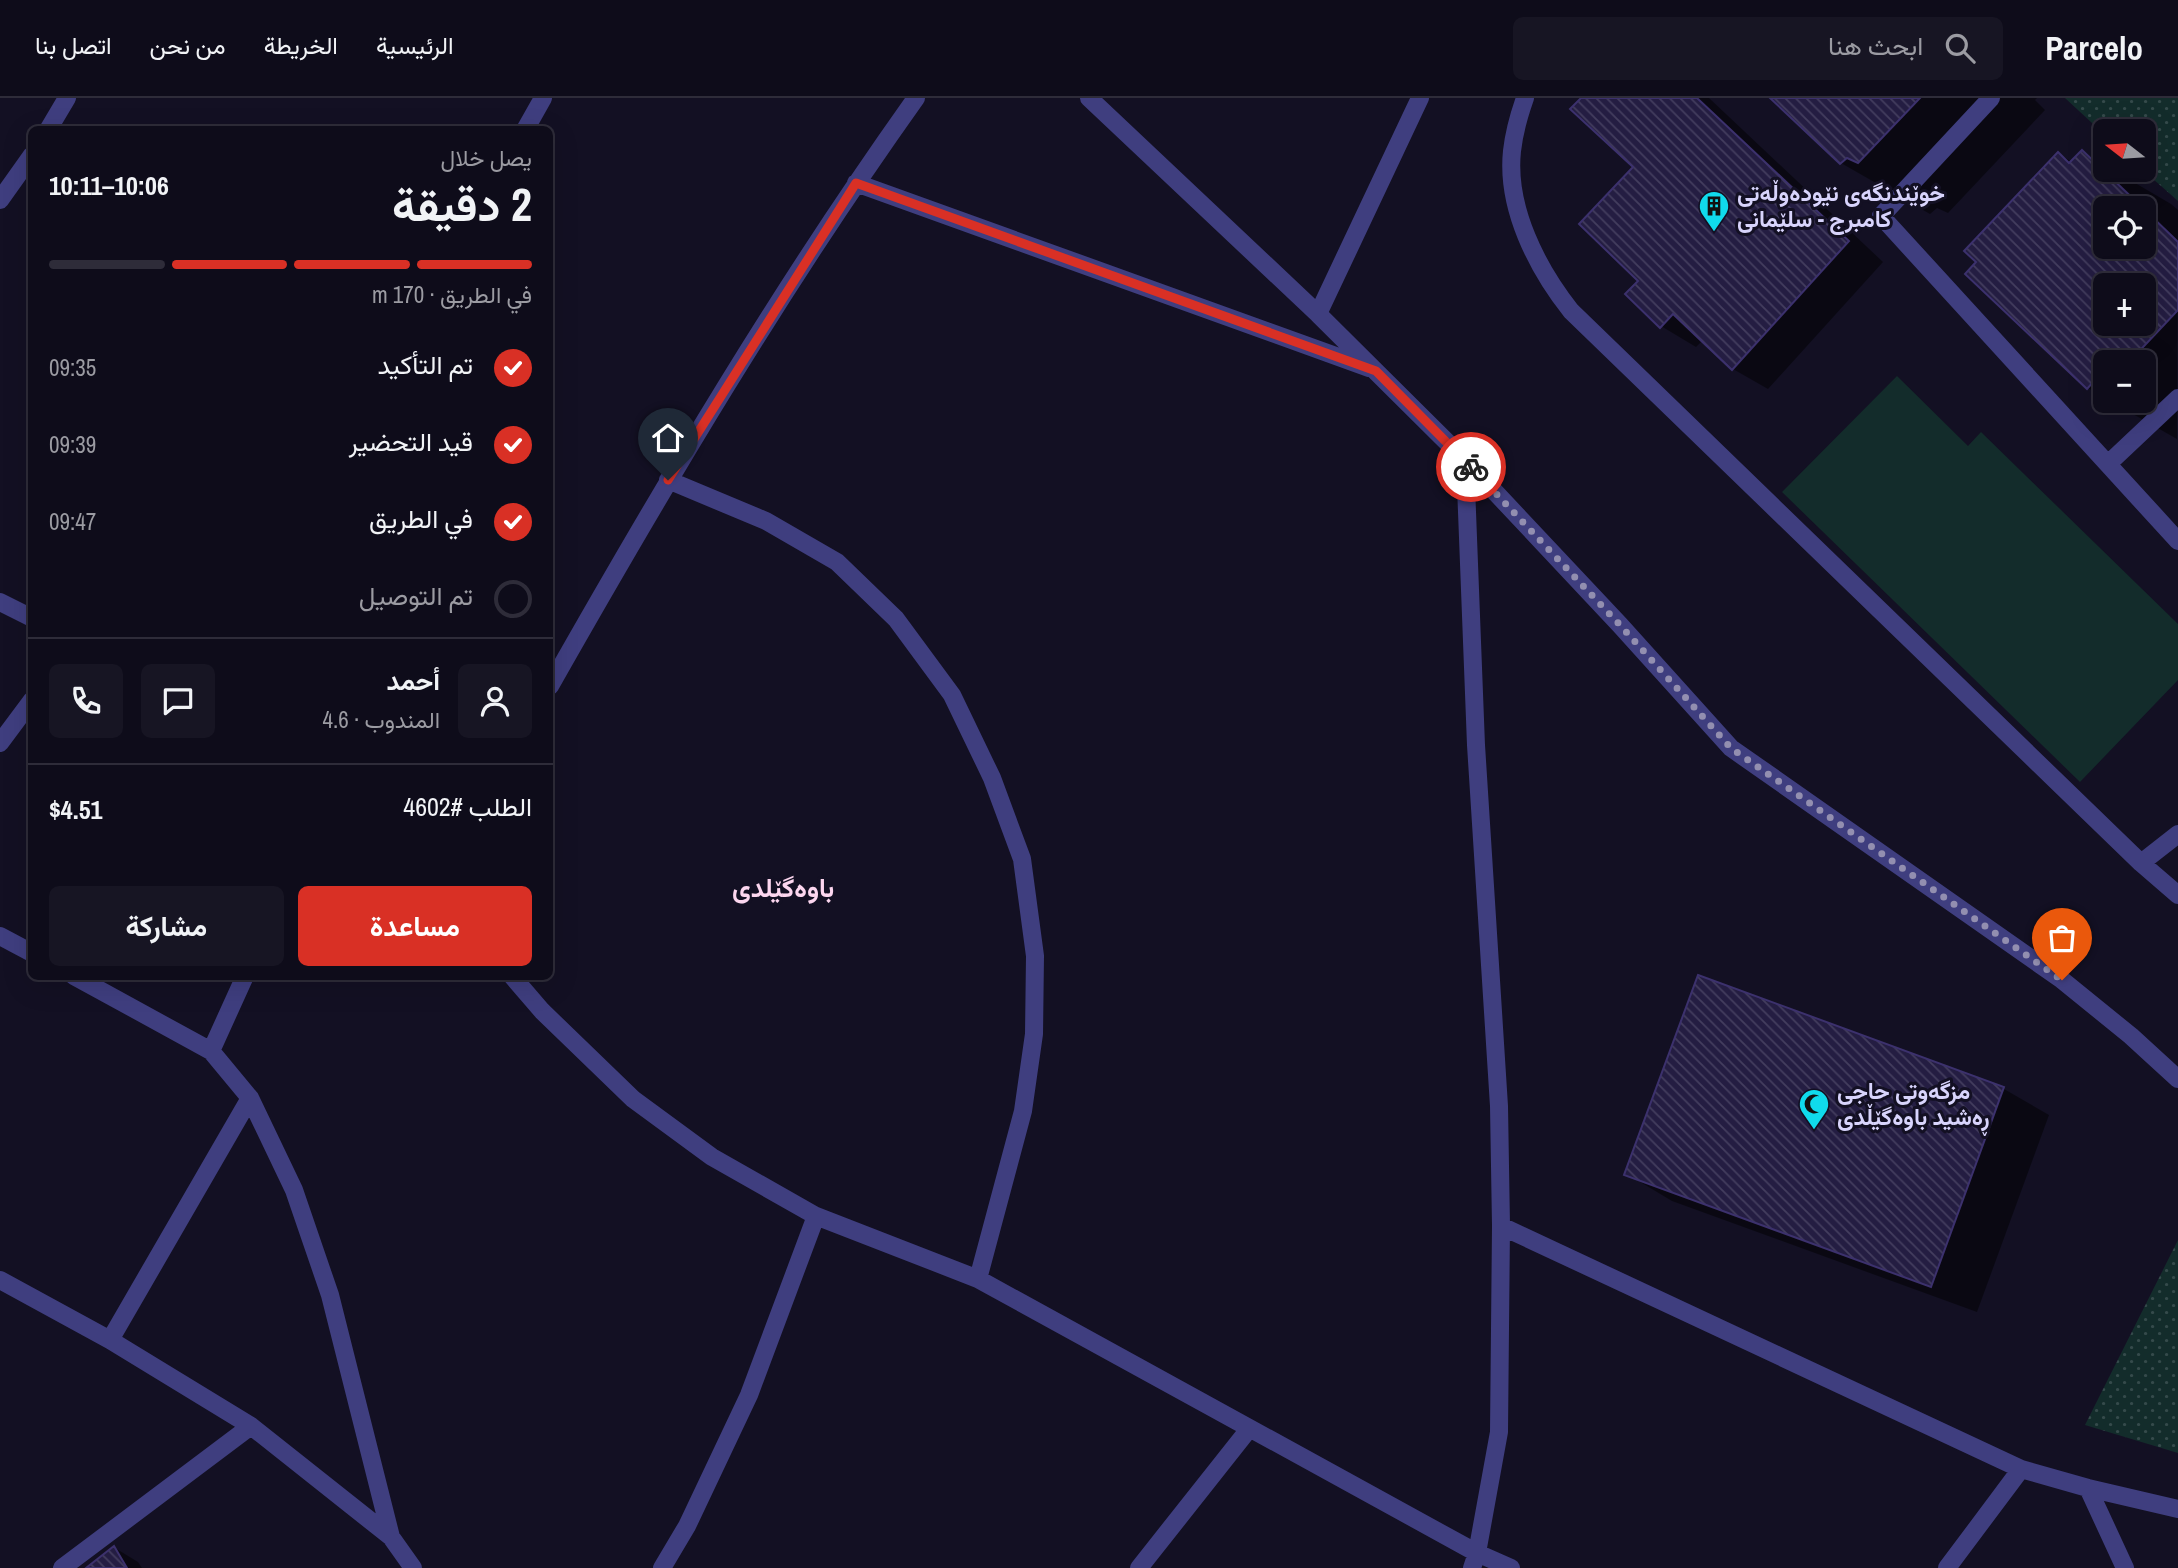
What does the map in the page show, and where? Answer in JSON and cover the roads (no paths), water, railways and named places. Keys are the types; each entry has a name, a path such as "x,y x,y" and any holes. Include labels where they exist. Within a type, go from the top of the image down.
{"street":[{"path":"50,126 67,98"},
{"path":"527,126 543,98"},
{"path":"553,681 668,480 856,183 916,98"},
{"path":"1089,98 1318,314 1465,460 1731,748 2062,980 2131,1036 2178,1079"},
{"path":"1318,314 1420,98"},
{"path":"1525,98 1512,153 1514,187 1522,221 1534,253 1551,285 1571,310 2141,863 2178,895"},
{"path":"1991,98 1881,216 2178,541"},
{"path":"0,200 28,161"},
{"path":"856,183 1376,371"},
{"path":"2109,463 2178,398"},
{"path":"1465,460 1476,745 1499,1106 1502,1226 1499,1432 1475,1560"},
{"path":"668,480 766,522 836,562 896,619 952,695 992,778 1022,859 1035,956 1034,1034 1023,1111 978,1279"},
{"path":"0,602 28,616"},
{"path":"0,743 28,705"},
{"path":"2141,863 2178,834"},
{"path":"0,936 28,951"},
{"path":"81,980 211,1051 250,1098 294,1190 330,1295 391,1536"},
{"path":"211,1051 243,980"},
{"path":"515,980 542,1012 633,1100 712,1157 816,1216 978,1279 1249,1429 1475,1560 1511,1568"},
{"path":"110,1340 250,1098"},
{"path":"662,1568 687,1526 749,1395 816,1216"},
{"path":"1502,1226 2021,1469 2178,1509"},
{"path":"0,1280 110,1340 251,1426 391,1536 412,1568"},
{"path":"62,1568 251,1426"},
{"path":"1139,1568 1249,1429"},
{"path":"1947,1568 2021,1469"},
{"path":"2088,1488 2125,1568"}],"place":[{"name":"خوێندنگەی نێودەوڵەتی کامبرج - سلێمانی","path":"1714,233"},
{"name":"مزگەوتی حاجی ڕەشید باوەگێڵدی","path":"1814,1131"}],"district":[{"name":"باوەگێلدی","path":"783,888"}]}
